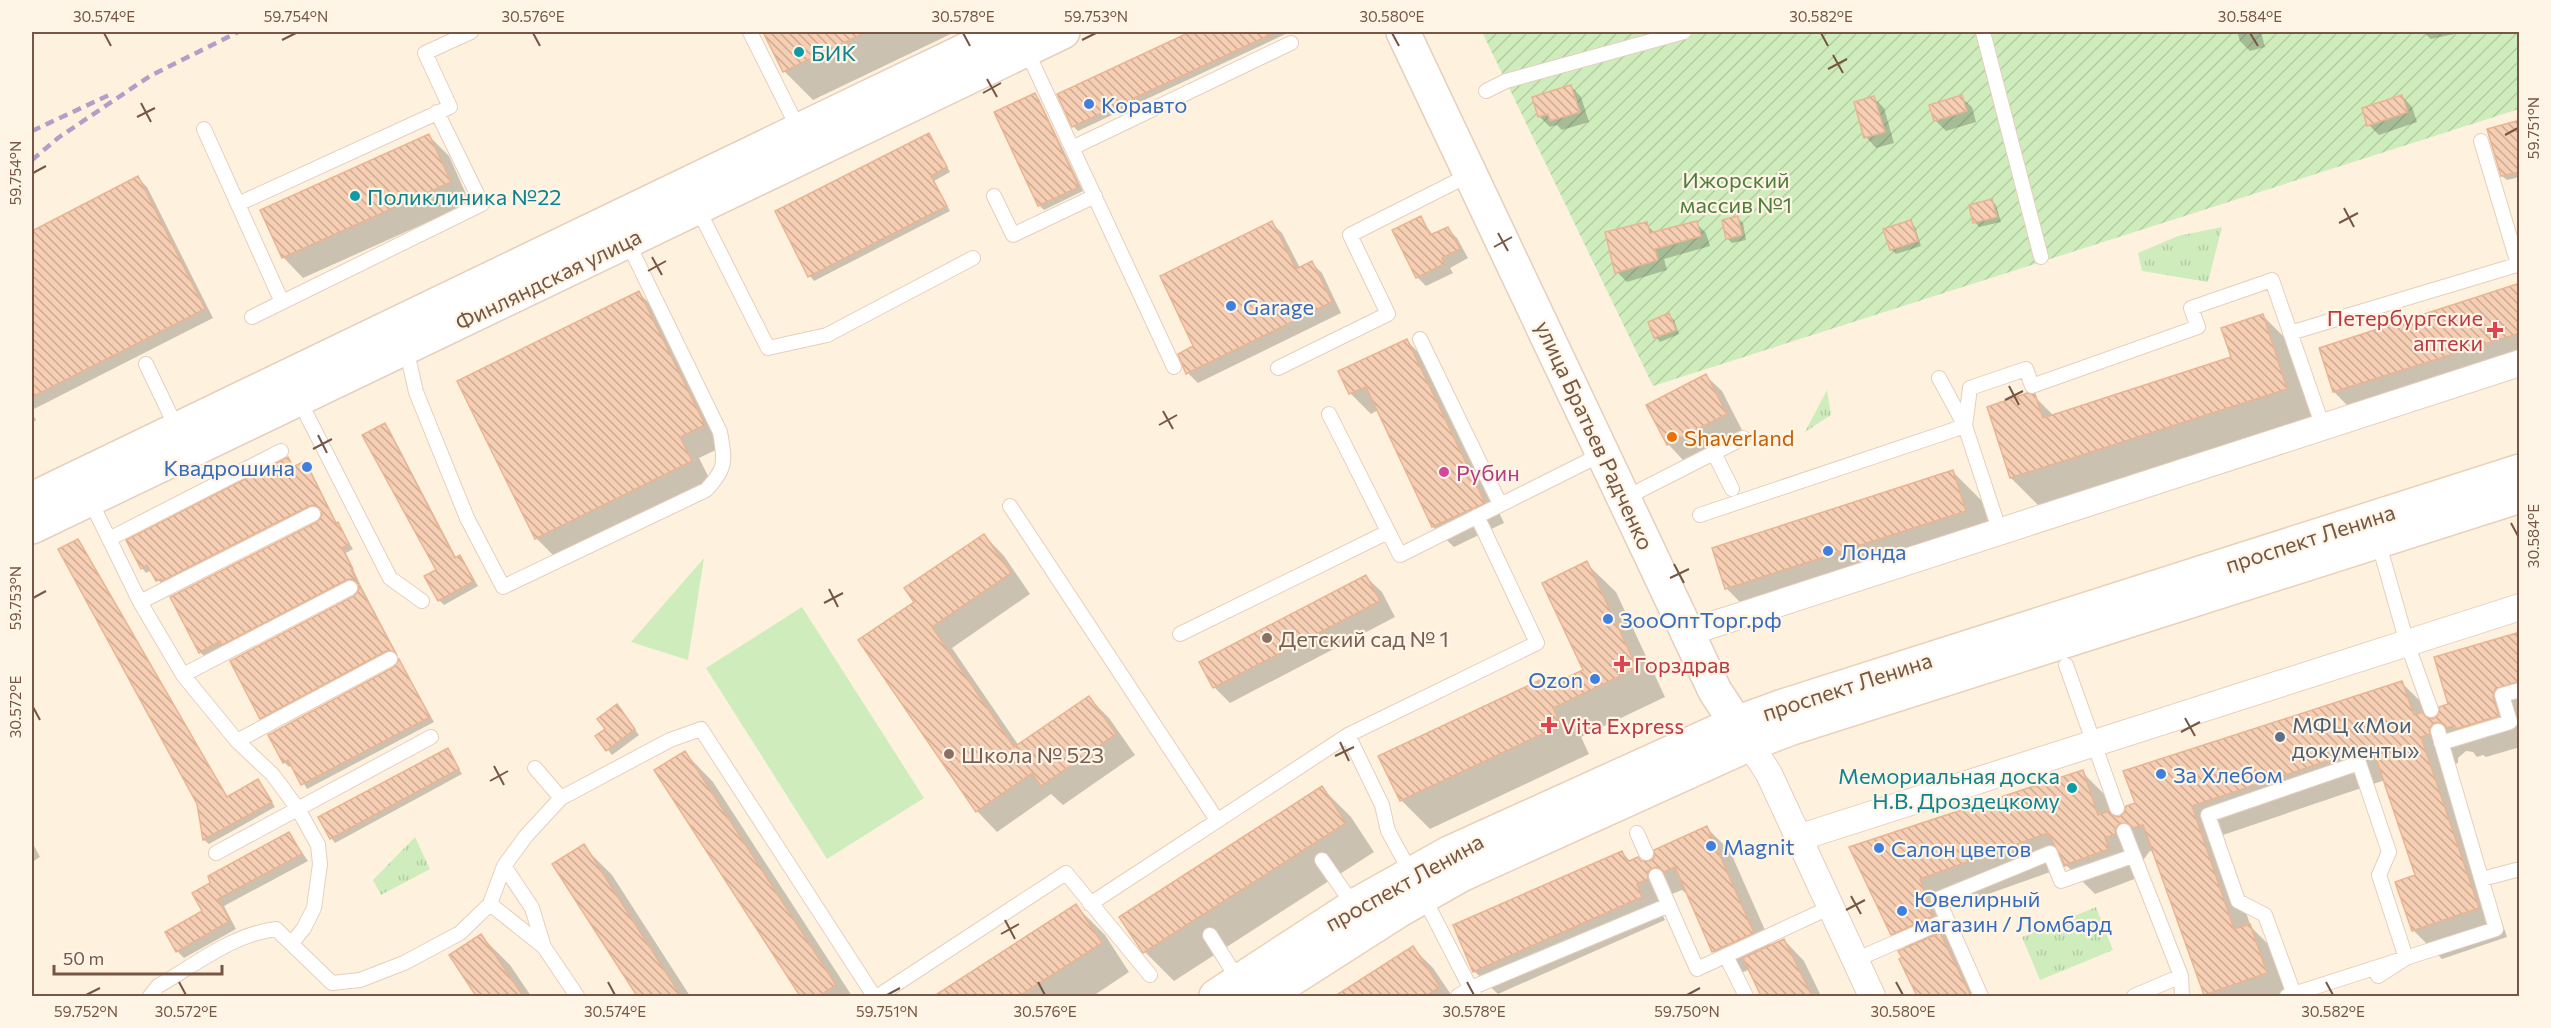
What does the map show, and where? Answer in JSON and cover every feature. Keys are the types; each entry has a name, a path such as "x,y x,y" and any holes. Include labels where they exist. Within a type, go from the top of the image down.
{"street":[{"name":"Финляндская улица","path":"32,527 84,488 1016,37 1064,32"},
{"name":"улица Братьев Радченко","path":"1403,32 1715,691 1769,774 1872,996"},
{"name":"Финляндская улица","path":"621,230 697,207 805,141"},
{"name":"Финляндская улица","path":"183,441 298,398 400,336"},
{"path":"1688,633 2520,363"},
{"name":"проспект Ленина","path":"1240,991 1354,906 1417,885 1461,875 1743,734 1783,706 2520,471"},
{"name":"Финляндская улица","path":"32,499 84,488"},
{"name":"проспект Ленина","path":"1743,734 1792,728 2520,496"},
{"path":"1798,838 2520,607"},
{"name":"проспект Ленина","path":"1240,991 1417,885"}],"lane":[{"path":"238,204 450,106 425,53 471,32"},
{"path":"750,32 805,141"},
{"path":"1486,91 1506,81 1684,32"},
{"path":"1983,32 2042,257"},
{"path":"1016,37 1072,147 1174,367"},
{"path":"1072,147 1291,43"},
{"path":"252,316 482,204 437,112"},
{"path":"204,129 282,302"},
{"path":"2290,333 2518,264 2481,141"},
{"path":"1278,368 1388,314 1350,235 1472,174"},
{"path":"994,196 1013,235 1095,196"},
{"path":"697,207 768,348 827,335 973,258"},
{"path":"400,336 420,403 467,518 503,588 706,490 720,475 724,456 720,432 621,230"},
{"path":"1965,426 1970,388 2026,369 2032,386 2198,327 2191,308 2272,280 2324,427"},
{"path":"1420,339 1500,504"},
{"path":"146,364 183,441"},
{"path":"1939,378 1965,426 2000,532"},
{"path":"298,398 390,578 422,601"},
{"path":"1329,414 1400,555 1604,453"},
{"path":"1700,515 1965,426"},
{"path":"1625,498 1743,438"},
{"path":"109,538 281,451"},
{"path":"1714,453 1732,489"},
{"path":"84,488 140,602 183,675 237,741 273,775 298,809 318,846 320,864 314,908 304,928 292,943"},
{"path":"1010,506 1217,820"},
{"path":"140,602 313,514"},
{"path":"1090,904 1348,735 1537,643 1477,516"},
{"path":"1180,634 1388,532"},
{"path":"2378,541 2408,643 2431,710"},
{"path":"183,675 350,588"},
{"path":"237,741 390,659"},
{"path":"2066,665 2116,808"},
{"path":"2406,958 2379,875 2389,852 2359,763 2208,815 2238,901 2265,915 2290,995 2406,958 2496,928 2439,737 2510,722 2502,695 2520,690"},
{"path":"150,996 158,986 257,931 276,929 292,943 333,989 404,963 460,933 490,903 504,866 526,836 561,798 670,740 701,729 876,996 1066,873 1150,975"},
{"path":"1348,735 1382,804 1388,831 1473,992"},
{"path":"216,853 431,737"},
{"path":"535,768 561,798"},
{"path":"2124,831 2181,976 2181,996"},
{"path":"1637,833 1646,853"},
{"path":"1981,996 1938,899 2050,853 2061,881 2133,856"},
{"path":"1322,860 1354,906"},
{"path":"504,866 532,908 544,947 577,996"},
{"path":"2482,879 2520,869"},
{"path":"1656,876 1697,969 1831,907"},
{"path":"490,903 544,947"},
{"path":"1458,996 1473,992 1669,905"},
{"path":"1855,960 1947,920"},
{"path":"1210,935 1240,991"},
{"path":"1726,956 1746,996"},
{"path":"2378,976 2406,958"},
{"path":"2134,996 2181,976"}],"green space":[{"name":"Ижорский массив №1","path":"1482,32 2519,32 2519,109 1653,386"},
{"path":"2222,227 2208,282 2142,271 2138,253 2178,236"},
{"path":"1827,390 1831,415 1805,432"},
{"path":"704,558 688,660 631,642"},
{"path":"802,607 924,798 827,859 706,668"},
{"path":"415,837 430,869 381,895 373,880"},
{"path":"2096,907 2113,950 2040,980 2022,937"}],"building":[{"name":"БИК","path":"763,32 866,32 783,72"},
{"path":"1190,32 1276,32 1072,127 1057,94"},
{"path":"1571,85 1580,112 1550,121 1548,114 1538,117 1532,97"},
{"path":"1035,93 1079,187 1038,206 994,112"},
{"path":"1962,95 1967,111 1934,121 1929,105"},
{"path":"2402,95 2408,112 2367,126 2362,108"},
{"path":"1874,96 1885,132 1864,138 1854,102"},
{"path":"2520,120 2520,172 2501,176 2487,129"},
{"path":"929,133 947,167 931,176 947,206 808,277 775,211"},
{"name":"Поликлиника №22","path":"429,134 451,182 282,258 260,210"},
{"path":"138,176 205,309 32,397 32,231"},
{"path":"1992,199 1997,217 1973,223 1969,205"},
{"path":"1421,216 1430,235 1448,227 1460,249 1442,258 1444,264 1416,278 1392,230"},
{"path":"1738,216 1742,235 1726,239 1722,220"},
{"path":"1911,220 1918,241 1890,250 1883,229"},
{"path":"1272,221 1296,269 1312,261 1332,302 1186,374 1178,354 1193,346 1160,276"},
{"path":"1697,221 1701,236 1655,249 1658,260 1615,273 1605,232 1647,222 1650,233"},
{"path":"2520,283 2520,333 2333,392 2319,348"},
{"path":"639,291 705,425 680,437 692,461 535,539 457,381"},
{"path":"1669,313 1676,330 1654,338 1648,322"},
{"path":"2263,314 2287,389 2010,478 1987,407 2027,393 2035,394 2043,418 2231,357 2221,328"},
{"path":"1407,339 1485,503 1432,527 1366,387 1349,394 1338,371"},
{"path":"1706,374 1727,414 1667,445 1646,405"},
{"path":"385,423 455,558 460,555 474,581 438,601 424,576 436,570 362,435"},
{"path":"288,457 293,467 305,461 349,544 342,548 358,583 351,579 346,580 222,645 220,641 199,653 170,597 317,522 322,515 321,509 314,505 309,506 162,581 161,579 156,581 147,565 141,569 126,540"},
{"path":"1953,470 1966,511 1725,589 1712,548"},
{"path":"984,534 1011,573 932,627 1014,747 1089,696 1116,734 1041,786 1032,773 976,812 858,640 914,602 904,588"},
{"path":"78,539 227,797 258,779 272,802 203,840 197,804 58,549"},
{"path":"1587,561 1637,668 1553,708 1561,725 1400,801 1378,756 1540,680 1544,688 1583,670 1542,583"},
{"path":"1366,575 1380,601 1213,688 1199,662"},
{"path":"358,583 395,652 386,651 260,719 230,661 354,596 359,589"},
{"path":"2520,632 2520,681 2495,689 2493,697 2499,716 2456,729 2455,726 2447,728 2444,724 2436,722 2429,728 2430,734 2421,737 2479,908 2412,931 2395,882 2415,875 2372,746 2192,806 2234,929 2250,924 2267,973 2204,995 2143,825 2133,828 2129,824 2120,823 2115,829 2116,834 2105,838 2109,849 2065,865 2048,833 1920,879 1933,916 1891,935 1849,847 2083,770 2098,815 2109,811 2112,815 2119,817 2124,813 2126,806 2135,803 2123,771 2402,681 2414,715 2422,712 2426,717 2433,719 2438,715 2439,707 2448,704 2434,657"},
{"path":"399,659 430,717 301,785 288,760 283,763 268,735 394,667"},
{"path":"617,704 635,729 606,751 595,736 605,729 597,719"},
{"path":"448,748 459,769 330,839 318,817"},
{"path":"685,751 836,985 819,996 800,996 654,770"},
{"path":"1322,786 1346,823 1143,953 1119,917"},
{"path":"1707,826 1754,933 1712,952 1675,867 1664,872 1656,867 1648,871 1648,879 1637,884 1642,897 1473,972 1453,925 1622,851 1627,862 1638,857 1641,861 1649,861 1654,858 1654,850"},
{"path":"289,832 302,854 218,899 230,921 176,952 165,932 202,911 192,893 210,883 208,876"},
{"path":"584,844 681,996 637,996 552,864"},
{"path":"1076,904 1102,943 1019,996 934,996"},
{"path":"1940,933 1971,996 1917,996 1899,959 1902,957 1898,951"},
{"path":"481,934 523,996 476,996 449,955"},
{"path":"1784,939 1812,996 1761,996 1743,958"},
{"path":"1413,946 1440,987 1426,996 1335,996"}],"railway":[{"path":"32,160 58,138 150,76 238,32"},
{"path":"32,131 109,95"}],"place":[{"name":"БИК","path":"799,52"},
{"name":"Коравто","path":"1089,104"},
{"name":"Поликлиника №22","path":"355,196"},
{"name":"Garage","path":"1231,306"},
{"name":"Петербургские аптеки","path":"2495,330"},
{"name":"Shaverland","path":"1672,437"},
{"name":"Квадрошина","path":"307,467"},
{"name":"Рубин","path":"1444,472"},
{"name":"Лонда","path":"1828,551"},
{"name":"ЗооОптТорг.рф","path":"1608,619"},
{"name":"Детский сад № 1","path":"1267,638"},
{"name":"Горздрав","path":"1622,664"},
{"name":"Ozon","path":"1595,679"},
{"name":"Vita Express","path":"1549,725"},
{"name":"МФЦ «Мои документы»","path":"2280,737"},
{"name":"Школа № 523","path":"949,754"},
{"name":"За Хлебом","path":"2161,774"},
{"name":"Мемориальная доска Н.В. Дроздецкому","path":"2072,788"},
{"name":"Magnit","path":"1711,846"},
{"name":"Салон цветов","path":"1879,848"},
{"name":"Ювелирный магазин / Ломбард","path":"1902,911"}]}
